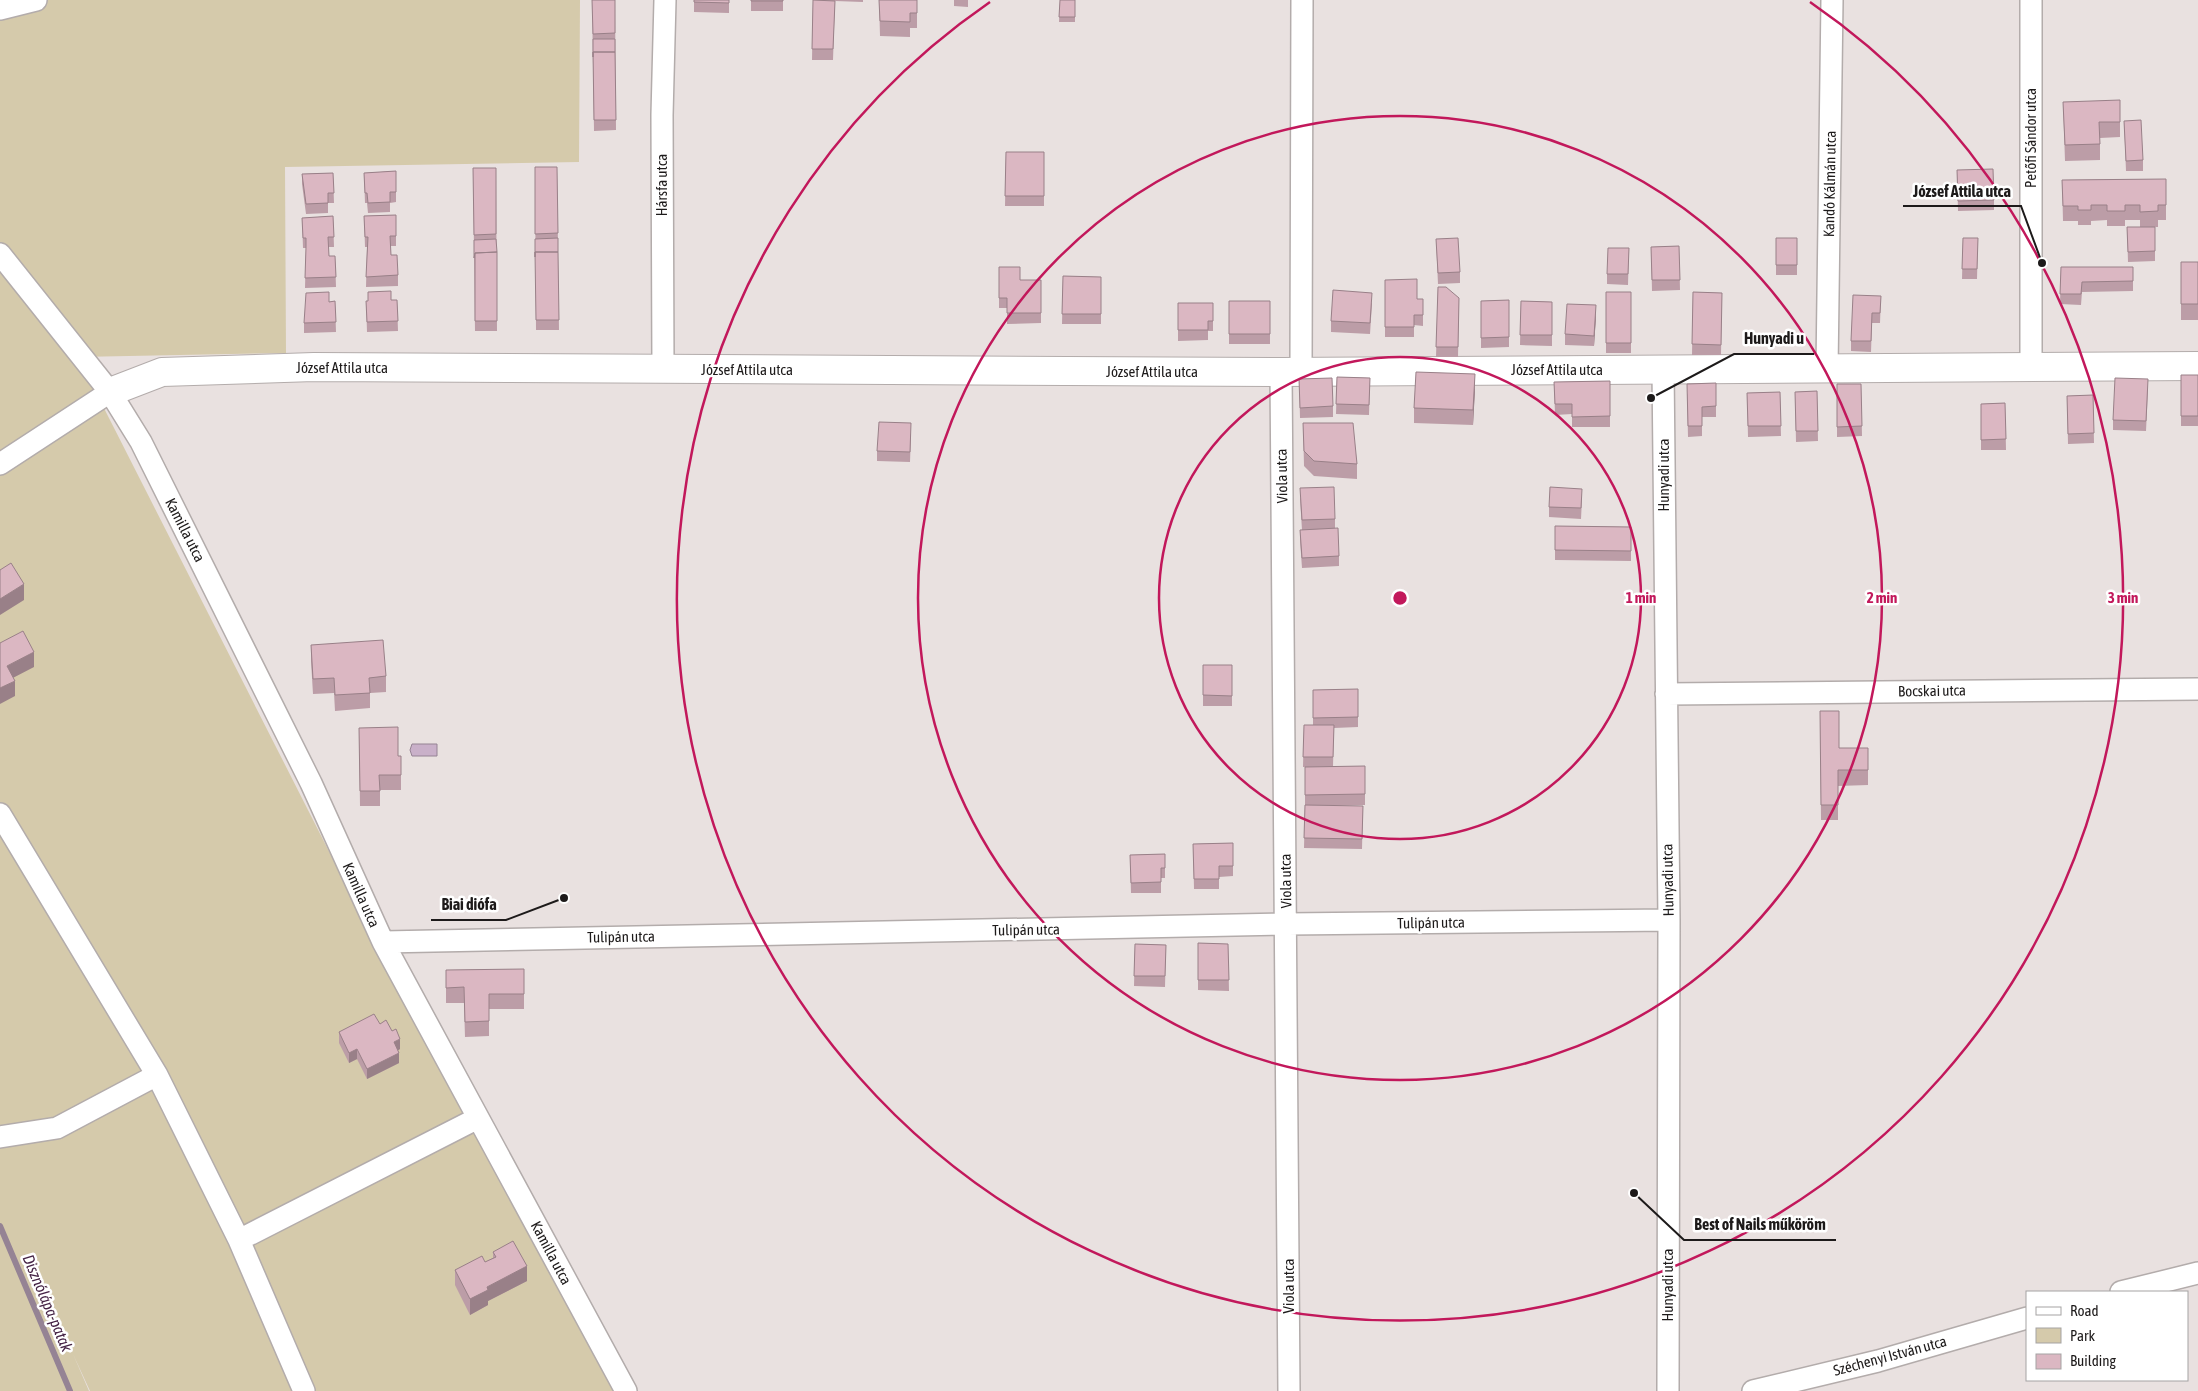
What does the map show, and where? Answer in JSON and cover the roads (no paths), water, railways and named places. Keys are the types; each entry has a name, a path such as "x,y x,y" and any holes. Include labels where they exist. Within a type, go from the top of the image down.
{"street":[{"path":"0,9 36,0"},
{"name":"Hársfa utca","path":"662,370 662,115 665,0"},
{"name":"Viola utca","path":"1289,1391 1287,924 1291,372 1302,0"},
{"name":"Kandó Kálmán utca","path":"1828,369 1832,0"},
{"name":"Petőfi Sándor utca","path":"2031,0 2031,366"},
{"name":"Kamilla utca","path":"0,254 110,392 141,442 311,784 383,942 626,1391"},
{"name":"József Attila utca","path":"110,392 162,372 314,367 1291,372 2198,366"},
{"name":"Hunyadi utca","path":"1663,369 1668,920 1668,1391"},
{"path":"0,464 110,392"},
{"name":"Bocskai utca","path":"1666,694 2198,689"},
{"path":"0,814 157,1075 239,1240 304,1391"},
{"name":"Tulipán utca","path":"383,942 1287,924 1668,920"},
{"path":"0,1136 57,1128 157,1075"},
{"path":"239,1240 478,1118"},
{"path":"2125,1291 2198,1273"},
{"name":"Széchenyi István utca","path":"1753,1391 1878,1360 2026,1318"}],"waterway":[{"name":"Disznólápa-patak","path":"0,1226 70,1391"}],"place":[{"name":"József Attila utca","path":"2042,263"},
{"name":"Hunyadi u","path":"1651,398"},
{"name":"Biai diófa","path":"564,898"},
{"name":"Best of Nails műköröm","path":"1634,1193"}]}
